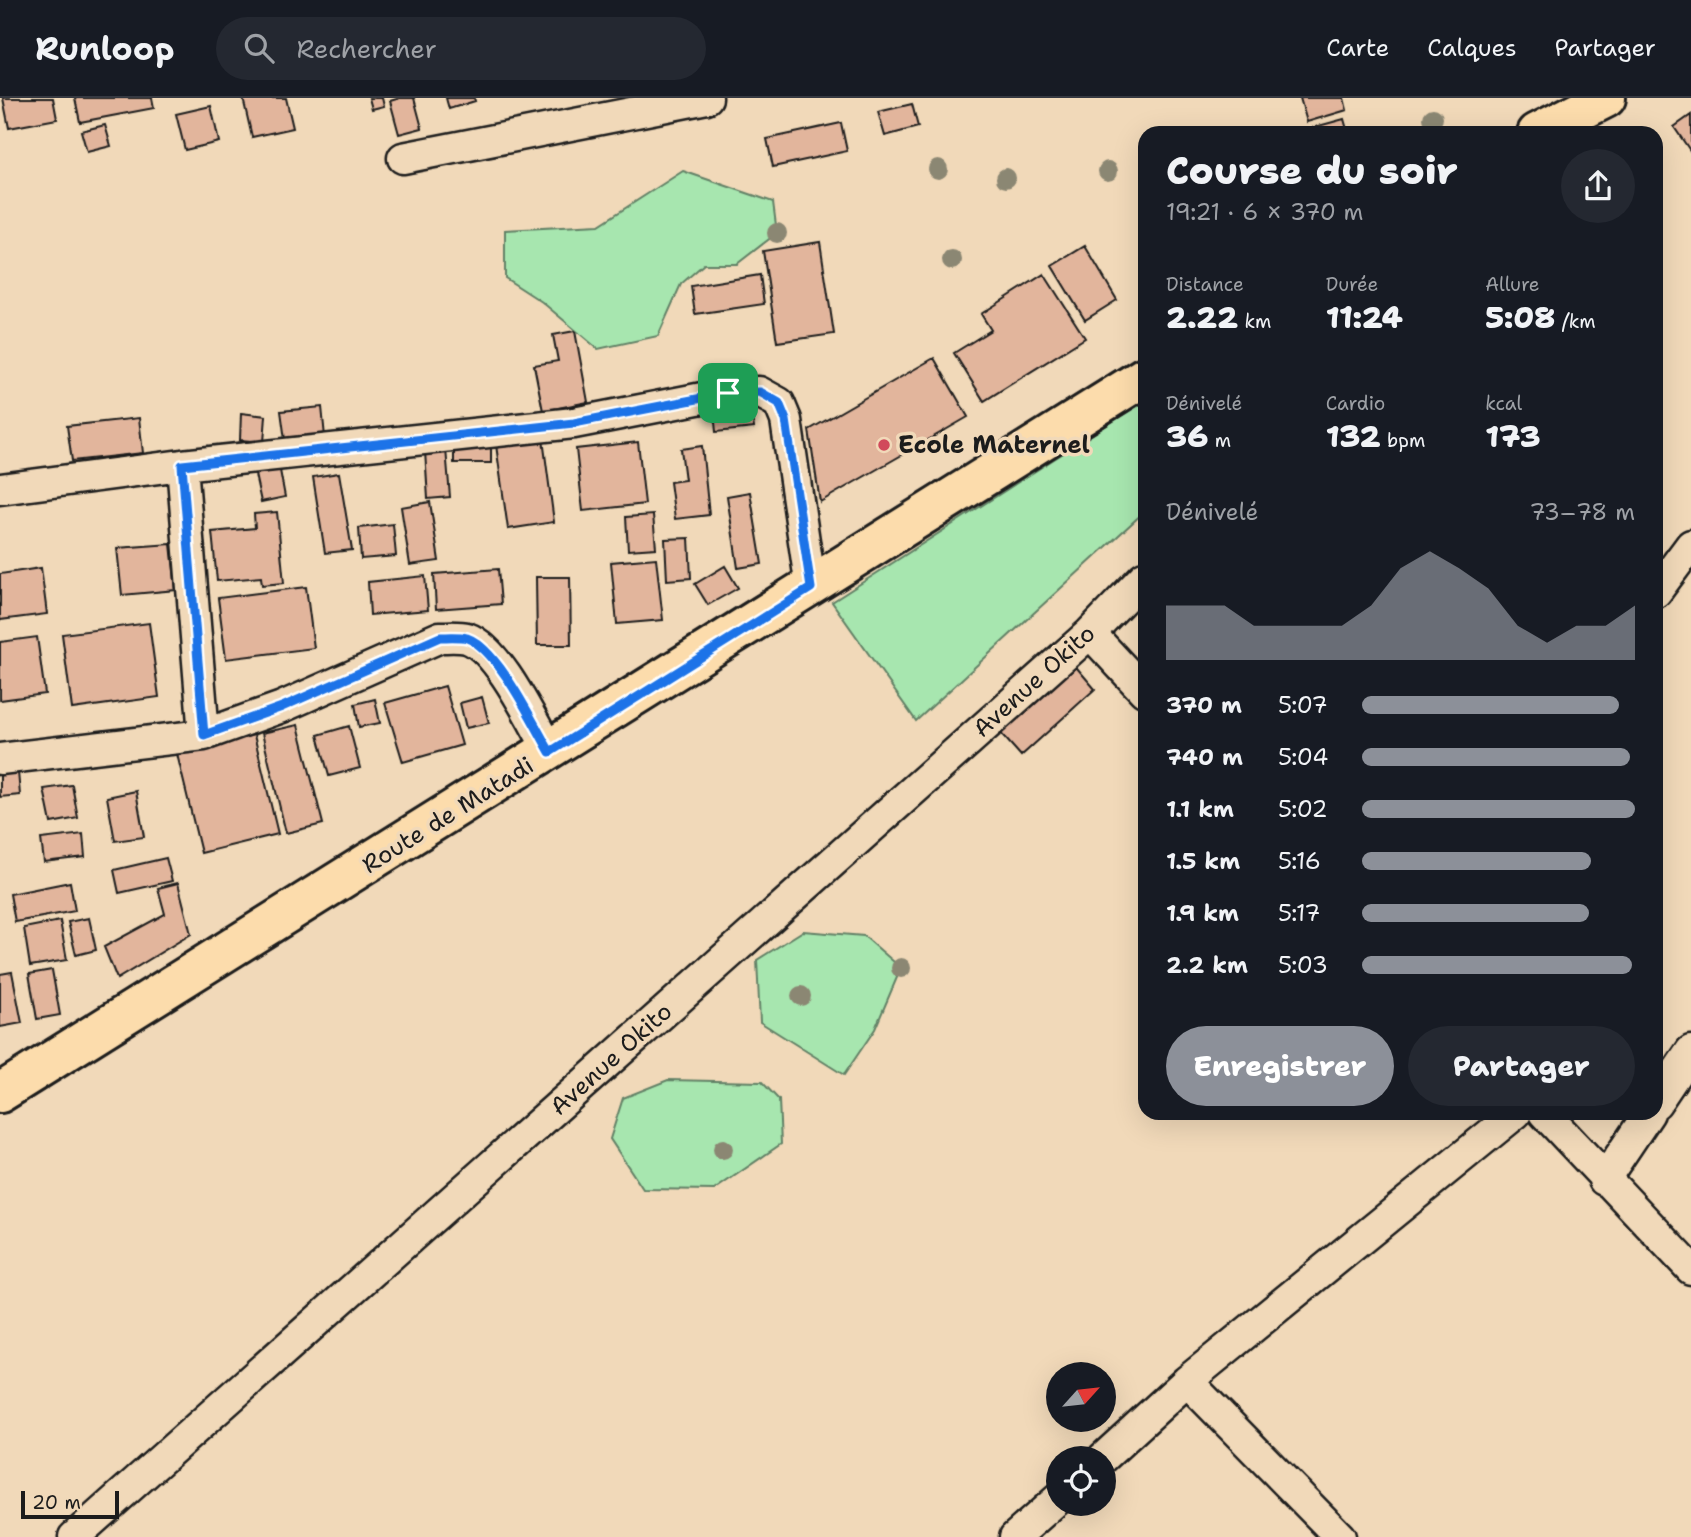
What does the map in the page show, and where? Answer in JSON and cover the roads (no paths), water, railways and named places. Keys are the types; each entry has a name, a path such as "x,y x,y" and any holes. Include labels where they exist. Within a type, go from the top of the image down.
{"main road":[{"name":"Route de Matadi","path":"0,1093 550,752 1138,381"}],"street":[{"path":"403,158 708,98"},
{"path":"0,489 182,465 574,423 728,393 760,392 779,403 786,420 811,588"},
{"path":"182,465 204,735"},
{"path":"1663,583 1691,545"},
{"name":"Avenue Okito","path":"74,1537 1090,633 1138,583"},
{"path":"1090,633 1138,685"},
{"path":"0,759 204,735 282,707 440,637 467,638 486,652 510,684 550,752"},
{"path":"1663,1093 1691,1051"},
{"path":"1115,1446 1187,1381 1507,1120"},
{"path":"1550,1120 1604,1180 1691,1269"},
{"path":"1604,1180 1644,1120"},
{"path":"1187,1381 1340,1537"},
{"path":"1015,1537 1046,1509"}],"place":[{"name":"Ecole Maternel","path":"884,445"}]}
